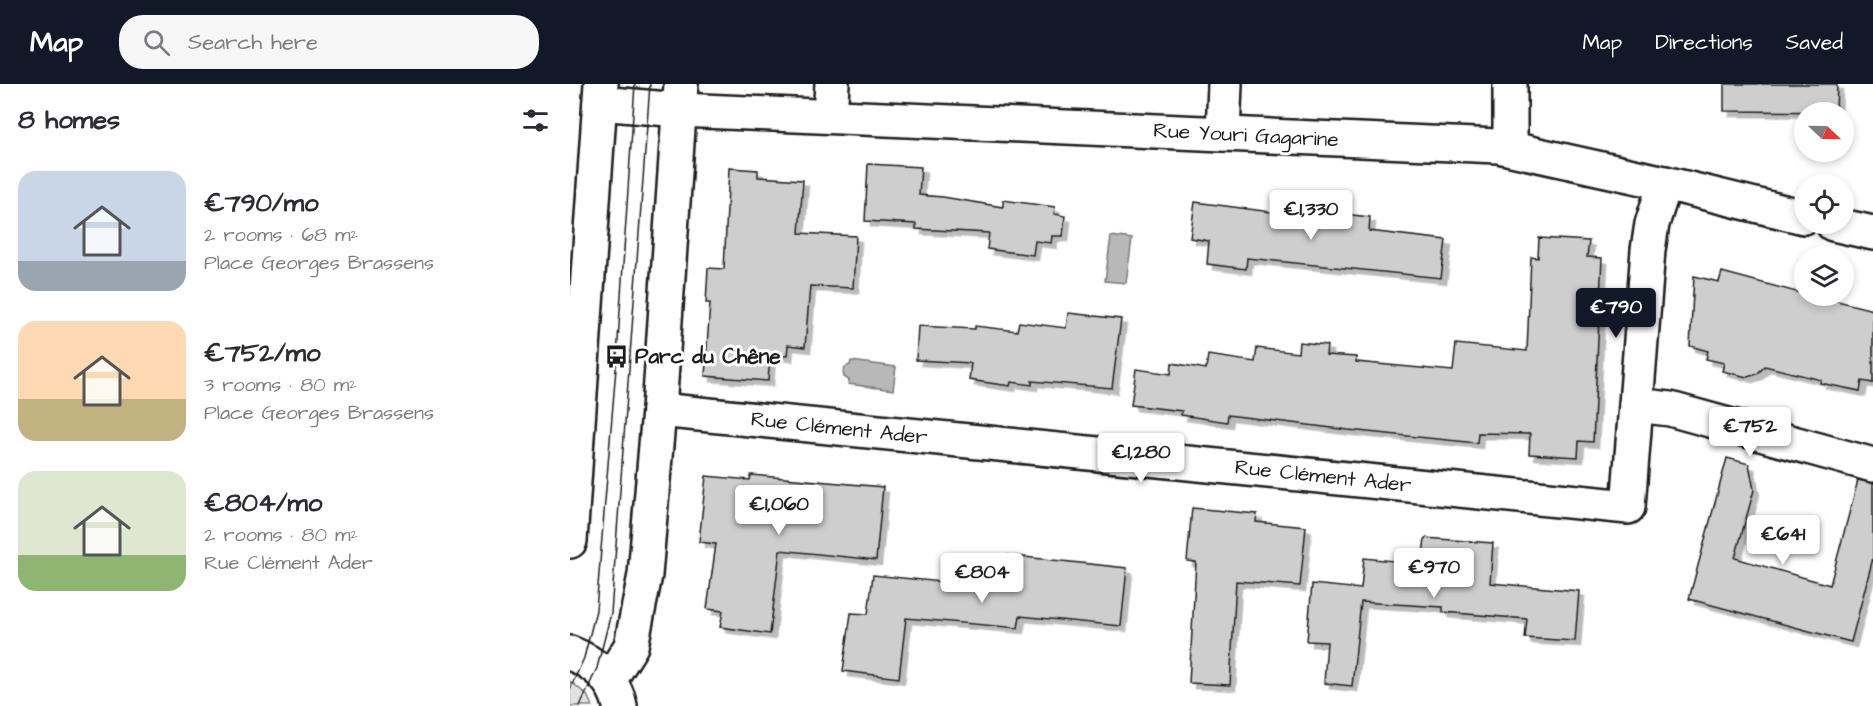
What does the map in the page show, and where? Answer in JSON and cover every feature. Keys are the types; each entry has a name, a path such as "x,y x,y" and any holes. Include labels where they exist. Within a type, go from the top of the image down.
{"street":[{"path":"830,116 832,84"},
{"path":"1223,134 1225,84"},
{"path":"1510,84 1510,148"},
{"path":"570,541 601,93"},
{"name":"Rue Youri Gagarine","path":"601,93 680,97 830,116 1498,146 1794,215"},
{"path":"615,694 631,646 645,575 659,410 680,97"},
{"path":"1665,183 1652,224 1648,250 1636,405 1670,409 1873,465"},
{"path":"1854,229 1873,233"},
{"name":"Rue Clément Ader","path":"659,410 1628,507 1636,405"},
{"path":"570,653 584,658 597,668 615,694"}],"shaded area":[{"path":"1111,236 1132,239 1126,283 1105,281"},
{"path":"851,361 896,367 893,390 848,384 849,380 844,377 843,372"},
{"path":"570,681 587,695 592,706 570,706"}],"building":[{"path":"1724,84 1837,84 1836,102 1794,102 1794,112 1724,111"},
{"path":"868,164 921,167 919,195 1003,207 1003,200 1055,207 1054,214 1065,216 1063,236 1052,236 1051,243 1035,241 1033,255 987,249 989,233 916,229 916,224 865,221"},
{"path":"729,168 758,170 758,177 803,180 799,233 856,236 853,288 810,286 805,347 788,345 787,356 770,355 768,381 705,376 710,303 706,303 708,268 724,269"},
{"path":"1195,202 1279,213 1280,207 1370,217 1369,231 1446,240 1441,278 1247,258 1246,269 1207,264 1209,241 1190,238"},
{"path":"1539,238 1589,241 1587,257 1602,258 1593,442 1579,441 1578,457 1529,454 1530,434 1478,433 1477,443 1228,415 1227,422 1181,415 1182,411 1131,405 1136,369 1171,374 1172,363 1206,369 1208,355 1255,362 1257,348 1298,353 1299,342 1327,345 1326,355 1356,357 1356,362 1453,371 1456,344 1527,351 1531,257 1538,258"},
{"path":"1722,272 1794,291 1794,306 1854,305 1873,310 1873,383 1862,381 1860,391 1820,383 1821,380 1765,366 1757,374 1747,377 1722,371 1724,363 1706,359 1708,351 1690,346 1694,276 1719,282"},
{"path":"1068,313 1121,319 1112,388 1032,381 1032,385 1011,382 1010,386 969,380 971,363 916,360 918,326 975,329 975,326 1017,331 1019,322 1066,328"},
{"path":"1727,458 1749,464 1754,490 1735,558 1830,585 1858,480 1873,483 1873,558 1851,642 1689,599"},
{"path":"751,475 883,487 876,560 780,550 770,634 720,627 723,611 707,609 716,544 699,542 706,476 750,480"},
{"path":"1192,508 1257,514 1256,522 1306,527 1300,586 1236,581 1230,685 1189,683 1196,562 1187,561"},
{"path":"1425,538 1493,543 1490,583 1579,591 1575,641 1525,638 1527,619 1443,612 1443,607 1361,602 1352,686 1324,683 1327,642 1307,641 1312,584 1361,589 1364,558 1404,562 1405,553 1423,555"},
{"path":"1005,555 1127,568 1121,626 1020,616 1018,628 906,618 899,678 843,671 851,613 868,614 873,575 962,584 964,561 1003,564"}],"tram line":[{"path":"570,689 584,658 596,610 617,356 635,84"},
{"path":"580,706 597,668 611,613 650,84"}],"place":[{"name":"Parc du Chêne","path":"617,356"}]}
